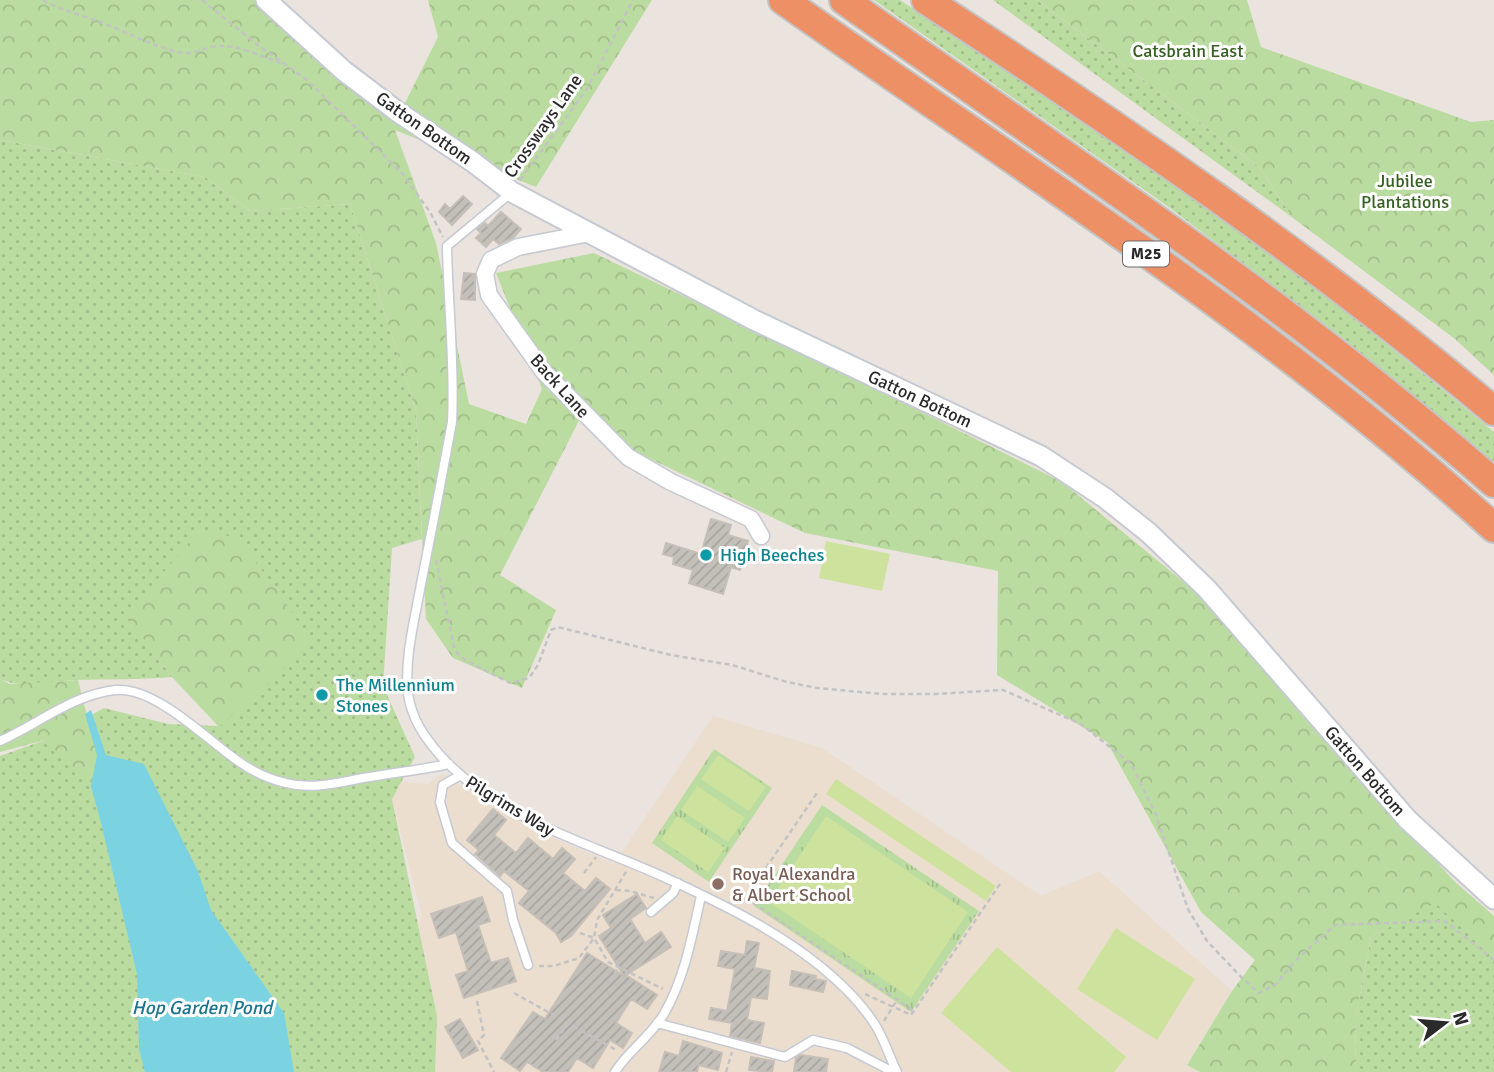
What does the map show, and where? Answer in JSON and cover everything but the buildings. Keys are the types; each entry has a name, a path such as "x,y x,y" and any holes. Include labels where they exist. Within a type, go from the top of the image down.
{"highway":[{"name":"M25","path":"783,0 1259,335 1415,459 1494,528"},
{"name":"M25","path":"844,0 1261,296 1368,378 1494,483"},
{"path":"926,0 1096,112 1251,221 1412,343 1494,411"}],"street":[{"name":"Gatton Bottom","path":"266,0 344,71 512,191 754,320 1041,456 1105,498 1149,533 1207,589 1408,820 1494,899"},
{"name":"Back Lane","path":"590,233 518,247 491,260 485,274 489,295 544,372 628,457 671,482 751,519 761,536"}],"lane":[{"path":"447,246 512,191"},
{"name":"Pilgrims Way","path":"447,246 454,387 452,422 410,654 408,693 415,722 459,776 507,807 561,836 678,883 736,912 787,943 831,976 857,1002 878,1030 895,1072"},
{"path":"0,741 29,728 81,698 118,690 140,694 161,704 240,763 288,784 318,786 449,764"},
{"path":"459,776 443,785 440,802 452,843 507,891 513,920 528,965"},
{"path":"652,912 673,893 678,883"},
{"path":"615,1072 625,1055 663,1016 685,967 701,895"},
{"path":"657,1023 785,1056 813,1040 847,1048 895,1072"}],"path":[{"path":"43,0 146,42 187,54 217,46 232,47 284,64"},
{"path":"202,0 307,80 401,172 430,212 447,246"},
{"name":"Crossways Lane","path":"512,191 540,149 587,89 633,0"},
{"path":"430,535 454,647 459,656 468,662 510,683 529,678 538,665 551,630 558,627 671,654 732,665 817,688 896,694 1003,690 1081,724 1131,764 1156,815 1188,909 1207,941 1259,993 1276,984 1295,961 1335,925 1445,921 1494,960"},
{"path":"736,912 817,793"},
{"path":"584,873 600,852"},
{"path":"528,965 554,966 579,958 594,938 597,919 630,864"},
{"path":"831,976 911,1014 1000,884"},
{"path":"615,890 630,891 664,901"},
{"path":"746,898 914,1011"},
{"path":"580,933 594,938 608,962 673,994"},
{"path":"610,981 619,966"},
{"path":"514,993 625,1055"},
{"path":"878,1030 897,1000"},
{"path":"477,1001 484,1035 478,1041 495,1072"},
{"path":"556,1040 568,1023"},
{"path":"726,1072 734,1045"}],"shaded area":[{"name":"Royal Alexandra & Albert School","path":"713,716 822,748 1041,896 1099,871 1232,991 1187,1064 1199,1072 435,1072 437,1016 419,925 421,912 392,799 402,782 428,784 442,774 531,828 614,864"}],"green space":[{"path":"0,0 255,0 293,35 398,117 438,37 428,0 652,0 536,187 395,130 436,243 469,404 526,424 542,389 496,273 594,253 1062,482 1191,588 1453,880 1494,916 1494,957 1435,903 1371,937 1356,1016 1355,1072 1200,1072 1187,1065 1232,991 1255,960 1201,912 1107,742 997,675 998,571 805,533 634,451 585,409 500,575 556,610 522,688 453,658 426,619 416,411 350,204 250,211 205,177 0,140"},
{"path":"874,0 900,0 1113,142 1263,248 1494,432 1494,463 1344,339 1170,208"},
{"path":"993,0 1037,0 1259,167 1293,218"},
{"name":"Jubilee Plantations","path":"1037,0 1247,0 1261,47 1471,122 1494,120 1494,375 1455,339 1293,218 1259,167"},
{"path":"0,140 205,177 250,211 350,204 416,411 422,539 392,548 383,686 415,757 392,799 437,1016 435,1072 0,1072 0,756 45,740 104,708 168,724 218,726 310,644 127,615 172,677 27,684 0,679"},
{"path":"201,529 236,538 279,592 311,644 219,727 172,677 126,615"},
{"path":"826,541 890,554 882,591 819,578"},
{"path":"0,679 10,684 78,680 97,755 91,786 45,740 0,752"},
{"path":"714,749 772,788 709,882 652,843"},
{"path":"718,755 766,787 749,811 701,779"},
{"path":"836,779 996,886 986,901 826,794"},
{"path":"697,786 745,818 728,842 681,810"},
{"path":"822,805 979,911 911,1012 754,906"},
{"path":"677,816 725,848 708,872 661,840"},
{"path":"826,816 968,912 911,998 769,902"},
{"path":"1435,902 1494,957 1494,1072 1355,1072 1356,1016 1371,937"},
{"path":"1116,928 1195,979 1157,1040 1077,989"},
{"path":"997,947 1126,1057 1114,1072 1011,1072 941,1013"}],"water":[{"name":"Hop Garden Pond","path":"91,710 106,755 144,764 198,871 211,910 284,1013 294,1072 145,1072 139,1049 137,974 91,786 97,755 85,714"}],"place":[{"name":"High Beeches","path":"706,555"},
{"name":"The Millennium Stones","path":"322,695"},
{"name":"Royal Alexandra & Albert School","path":"718,884"}],"park label":[{"name":"Catsbrain East","path":"1188,51"}]}
